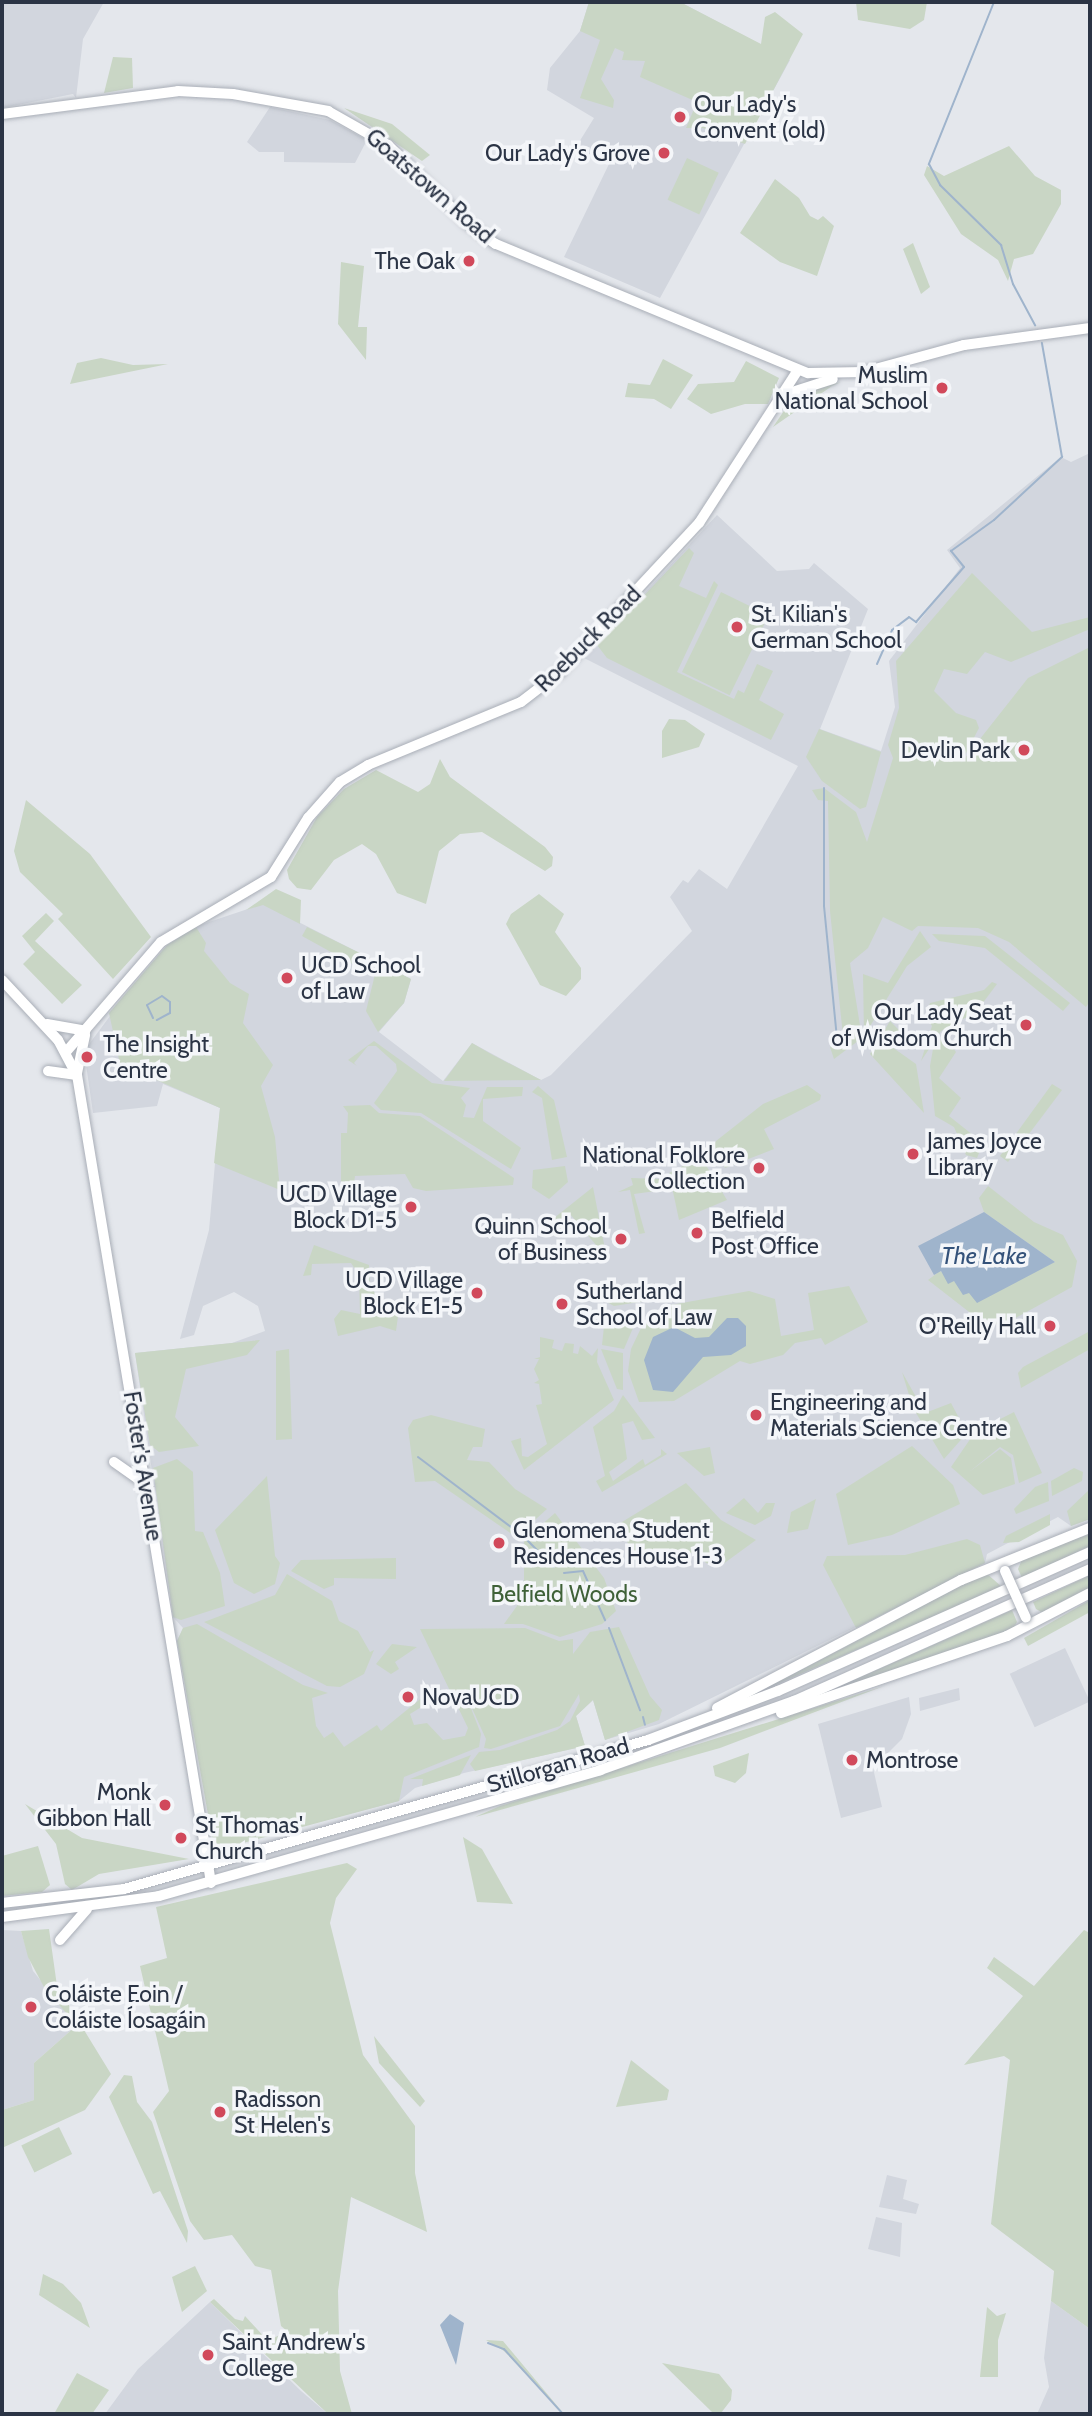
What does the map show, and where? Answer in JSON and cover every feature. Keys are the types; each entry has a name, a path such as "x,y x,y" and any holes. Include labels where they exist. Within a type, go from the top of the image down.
{"main road":[{"name":"Goatstown Road","path":"2,114 187,91 328,111 388,145 468,224 496,244 656,306 798,370"},
{"path":"785,395 846,374 964,345 1090,328"},
{"path":"798,370 846,374"},
{"name":"Roebuck Road","path":"66,1052 174,931 234,904 271,877 308,818 340,782 368,765 505,710 547,684 697,526 785,395 798,370"},
{"name":"Foster's Avenue","path":"2,980 66,1052 77,1074 148,1486 211,1882"},
{"path":"41,1021 58,1029 87,1029 77,1074 48,1071"},
{"path":"114,1462 148,1486"},
{"path":"648,1740 1003,1566 1090,1528"},
{"name":"Stillorgan Road","path":"2,1903 90,1896 648,1740 778,1691 1090,1552"},
{"path":"1003,1566 1028,1622"},
{"name":"Stillorgan Road","path":"2,1917 87,1909 211,1882 675,1746 794,1701 1090,1569"},
{"path":"675,1746 1028,1622 1090,1593"},
{"path":"60,1940 87,1909"}],"shaded area":[{"path":"2,2 104,2 83,39 76,98 73,94 2,108"},
{"name":"Our Lady's Grove","path":"589,2 680,2 790,60 660,298 564,257 609,164 576,147 594,118 547,90 550,68 580,31"},
{"path":"270,107 330,120 367,140 355,163 284,162 284,152 259,152 247,142"},
{"path":"1090,453 1090,1519 1071,1526 1058,1517 987,1554 985,1563 659,1724 605,1740 593,1700 576,1716 585,1746 464,1773 415,1788 399,1801 218,1848 177,1641 183,1628 173,1617 135,1353 232,1343 265,1331 258,1306 234,1292 203,1306 194,1335 180,1339 209,1230 220,1108 163,1084 157,1106 93,1113 84,1051 110,1016 143,989 185,930 263,904 411,979 404,1003 379,1032 443,1081 472,1043 541,1080 551,1075 692,931 670,897 683,880 688,883 699,869 727,889 798,766 584,658 717,515 777,571 809,569 814,563 868,609 820,729 881,751 895,707 889,661 960,568 947,550 1061,457 1071,462"},
{"path":"1065,1648 1090,1701 1035,1727 1010,1674"},
{"path":"959,1688 960,1700 920,1711 919,1698"},
{"path":"909,1697 911,1714 902,1739 873,1768 882,1807 841,1818 818,1724"},
{"name":"Coláiste Eoin / Coláiste Íosagáin","path":"2,1930 21,1931 33,1971 77,2025 34,2063 34,2100 2,2110"},
{"path":"887,2175 907,2180 903,2199 919,2204 916,2214 879,2207"},
{"path":"876,2217 902,2223 900,2257 868,2249"},
{"path":"1051,2301 1090,2329 1090,2414 1037,2414 1049,2387 1044,2358"},
{"name":"Saint Andrew's College","path":"210,2302 328,2414 105,2414 138,2369"}],"green space":[{"path":"589,2 680,2 761,44 765,17 775,12 803,34 745,144 703,128 686,128 697,102 640,77 645,61 622,60 624,52 615,48 601,79 614,100 613,108 580,98 600,40 580,31"},
{"path":"856,2 927,2 924,20 910,29 858,20"},
{"path":"113,57 132,58 133,88 104,93"},
{"path":"344,108 392,124 430,155 422,161"},
{"path":"1009,146 1035,176 1061,190 1061,204 1033,254 1014,259 1008,281 998,260 961,234 924,175 927,166 944,176"},
{"path":"687,158 719,173 699,214 668,200"},
{"path":"775,179 799,198 810,216 818,220 823,216 834,226 817,276 780,262 740,233"},
{"path":"913,243 930,287 921,294 903,249"},
{"path":"341,262 364,266 358,327 367,327 366,360 338,324"},
{"path":"101,358 133,365 168,364 70,384 77,363"},
{"path":"663,359 693,375 671,409 654,399 625,397 628,383 650,385"},
{"path":"746,361 779,378 768,404 745,404 711,414 687,399 698,384 734,382"},
{"path":"841,382 832,386 773,427 794,396"},
{"path":"689,548 694,553 679,586 706,598 714,581 718,585 677,672 734,699 738,690 744,693 757,664 773,671 759,700 784,714 771,740 607,658 597,645"},
{"path":"972,573 1032,632 1090,617 1090,629 1011,662 985,652 967,674 944,669 934,691 956,713 976,720 979,728 961,763 1028,678 1090,647 1090,1001 1086,1007 1009,942 978,928 918,926 912,931 883,917 868,948 850,963 862,1038 834,1059 830,1047 843,1036 830,911 828,801 818,800 812,790 824,788 856,812 867,842 893,758 888,745 899,708 896,661"},
{"path":"721,592 769,615 730,695 682,672"},
{"path":"669,719 685,720 705,734 699,747 662,758 662,731"},
{"path":"819,729 881,752 866,807 860,809 822,781 806,757"},
{"path":"440,759 450,777 545,847 553,857 552,866 545,871 482,832 460,834 439,851 426,904 397,893 376,854 362,844 334,860 311,890 297,888 289,879 287,870 317,817 344,789 376,770 418,792 430,784"},
{"path":"26,800 90,854 151,937 113,979 58,919 63,914 20,872 14,851"},
{"path":"276,889 301,900 300,924 263,905 246,910"},
{"path":"539,894 564,914 555,932 581,968 581,979 566,996 540,985 506,924 511,914"},
{"path":"46,913 54,921 35,941 82,985 62,1004 23,964 35,952 22,936"},
{"path":"196,927 206,943 204,951 230,983 249,994 243,1023 273,1065 261,1086 275,1137 280,1190 214,1163 220,1108 120,1064 109,1013 167,945"},
{"path":"307,927 374,960 372,964 360,968 302,936"},
{"path":"920,931 931,947 907,966 864,1036 863,974 888,983"},
{"path":"932,934 985,936 1070,1003 1063,1011 985,948 939,941"},
{"path":"378,962 411,979 404,1003 378,1032 366,1011"},
{"path":"992,982 997,984 976,1012 941,1031 921,1061 932,1026 926,1016 930,1003 984,990"},
{"path":"890,1021 899,1030 892,1047 916,1064 924,1113 870,1054"},
{"path":"944,1036 956,1052 939,1078 961,1098 949,1116 983,1143 977,1158 966,1155 954,1127 935,1116 930,1066 933,1049"},
{"path":"374,1041 432,1083 470,1088 461,1098 466,1105 463,1117 474,1118 487,1087 523,1087 522,1096 483,1099 483,1121 521,1148 511,1169 421,1113 381,1110 374,1103 397,1071 396,1064 376,1046 368,1046 354,1063 357,1066 348,1060"},
{"path":"472,1043 491,1054 541,1080 444,1081"},
{"path":"1052,1084 1062,1090 1008,1162 1000,1156"},
{"path":"807,1085 821,1095 820,1100 764,1129 774,1149 725,1168 713,1147 716,1141 763,1104"},
{"path":"538,1086 554,1100 567,1157 552,1160 542,1098 532,1092"},
{"path":"370,1105 379,1113 420,1116 514,1178 513,1185 426,1191 413,1188 405,1174 355,1176 353,1189 341,1189 341,1133 347,1133 348,1113 343,1106"},
{"path":"701,1157 727,1200 679,1220 669,1173"},
{"path":"565,1166 568,1182 549,1199 532,1188 533,1170"},
{"path":"631,1178 661,1179 656,1191 634,1194 645,1233 639,1234 630,1190 618,1192 633,1185"},
{"path":"988,1186 1034,1222 1063,1235 1077,1261 1072,1287 1001,1326 973,1315 928,1280 940,1271 969,1292 1055,1262 984,1212 979,1198"},
{"path":"593,1187 605,1249 601,1251 570,1214 553,1227 549,1222"},
{"path":"314,1245 369,1265 370,1287 375,1293 371,1304 377,1309 392,1300 399,1309 396,1331 380,1326 338,1336 334,1319 341,1310 360,1314 359,1275 351,1263 312,1264 311,1275 303,1276"},
{"path":"647,1286 655,1292 652,1300 614,1306 605,1301 609,1292"},
{"path":"849,1286 868,1322 825,1345 821,1338 795,1343 783,1355 750,1364 740,1361 674,1401 639,1402 628,1371 631,1349 642,1326 665,1306 749,1291 775,1299 781,1336 814,1330 808,1293"},
{"path":"630,1312 633,1328 624,1349 602,1345 605,1317"},
{"path":"1090,1331 1090,1349 1021,1388 1018,1373 1023,1367"},
{"path":"540,1337 554,1340 552,1348 562,1351 565,1343 574,1344 573,1353 578,1354 580,1346 592,1356 598,1348 597,1362 614,1400 524,1470 511,1441 521,1438 522,1456 528,1457 547,1444 536,1405 542,1404 539,1384 534,1383 539,1380 534,1369 539,1359 534,1359 540,1357"},
{"path":"260,1340 247,1355 186,1369 175,1417 199,1446 159,1452 150,1445 135,1353"},
{"path":"289,1349 292,1439 276,1440 276,1351"},
{"path":"601,1349 623,1353 623,1390 617,1389"},
{"path":"902,1372 925,1413 951,1403 967,1433 944,1459 913,1408"},
{"path":"623,1395 655,1438 642,1440 633,1421 622,1424 627,1459 609,1472 613,1481 643,1459 645,1465 661,1455 661,1449 667,1454 602,1492 596,1481 605,1476 593,1427 614,1411"},
{"path":"1014,1412 1042,1473 1019,1483 1013,1455 1000,1447 969,1472 1000,1449 1011,1458 1015,1484 983,1495 951,1467 975,1432"},
{"name":"Belfield Woods","path":"431,1415 485,1429 482,1447 473,1447 467,1460 489,1462 515,1489 547,1509 516,1537 435,1481 415,1482 408,1428 413,1420"},
{"path":"912,1446 953,1485 960,1504 892,1535 848,1545 836,1494"},
{"path":"710,1447 715,1473 704,1476 677,1453"},
{"path":"177,1459 193,1472 195,1531 203,1532 220,1573 225,1606 181,1620 173,1617 153,1468"},
{"path":"1074,1468 1083,1472 1082,1481 1052,1496 1051,1481"},
{"path":"267,1476 275,1556 280,1563 275,1584 254,1594 234,1583 215,1530"},
{"path":"1048,1482 1049,1501 1016,1514 1014,1509 1035,1487"},
{"path":"686,1483 721,1520 756,1540 719,1567 706,1563 696,1551 675,1561 641,1565 617,1525"},
{"path":"1090,1489 1090,1519 1071,1526 1067,1511"},
{"path":"744,1498 758,1513 766,1503 775,1503 771,1516 755,1525 726,1513"},
{"path":"816,1499 808,1529 787,1533 791,1512"},
{"name":"Belfield Woods","path":"555,1513 604,1578 616,1611 602,1624 560,1637 523,1624 504,1624 519,1603 516,1581 524,1581 524,1540"},
{"path":"1050,1514 1050,1525 1019,1542 1003,1543 1006,1536"},
{"path":"1090,1534 1090,1546 1022,1578 1018,1569 1023,1557"},
{"path":"967,1539 980,1545 985,1563 856,1628 823,1565 827,1556 905,1555"},
{"path":"396,1558 396,1579 334,1578 334,1585 324,1589 291,1571 301,1560"},
{"path":"985,1572 1002,1587 761,1691 866,1636"},
{"path":"287,1574 332,1601 339,1621 358,1631 370,1652 374,1650 364,1674 340,1687 327,1686 204,1622 275,1595"},
{"path":"1090,1575 1090,1589 1043,1613 1036,1609 1033,1602"},
{"path":"1090,1600 1090,1612 1028,1646 1024,1638"},
{"path":"1012,1610 1017,1622 1012,1631 800,1704"},
{"path":"197,1624 303,1685 328,1693 312,1698 316,1726 324,1738 333,1732 344,1747 377,1725 381,1731 424,1696 428,1703 410,1714 414,1725 427,1723 443,1740 465,1736 468,1728 420,1629 525,1628 559,1641 573,1639 573,1654 590,1632 619,1627 650,1696 662,1710 659,1720 605,1740 593,1700 576,1716 585,1746 475,1771 470,1764 479,1752 500,1750 557,1730 570,1721 580,1701 579,1694 560,1726 491,1749 484,1748 486,1739 465,1693 481,1734 479,1747 404,1777 399,1801 221,1849 212,1837 177,1641 183,1628"},
{"path":"392,1644 417,1647 395,1662 399,1669 391,1674 376,1664"},
{"path":"884,1686 720,1748 475,1817 500,1806"},
{"path":"749,1753 746,1773 735,1783 715,1776 713,1766"},
{"path":"471,1755 460,1775 422,1786 423,1779 410,1779"},
{"path":"25,1804 82,1838 189,1859 99,1874 72,1890 65,1884 56,1844"},
{"path":"463,1837 482,1849 513,1904 477,1902"},
{"path":"38,1846 50,1885 42,1892 2,1896 2,1856"},
{"path":"347,1863 357,1869 336,1898 330,1923 363,2055 415,2126 415,2173 427,2232 351,2197 338,2291 340,2371 352,2414 328,2414 210,2302 214,2299 235,2319 243,2321 245,2316 268,2341 287,2331 281,2326 271,2270 255,2266 232,2235 204,2240 190,2221 153,2112 169,2091 140,1966 167,1958 156,1907"},
{"path":"49,1929 57,1986 111,2074 85,2110 2,2148 2,2110 34,2100 34,2063 77,2025 45,1989 28,1957 21,1931"},
{"path":"1084,1930 1090,1933 1090,2329 1051,2301 1054,2271 991,2224 1010,2060 1004,2056 964,2065 1023,1996 987,1968 994,1957 1034,1986"},
{"path":"374,2036 425,2101 420,2107 379,2063"},
{"path":"631,2060 669,2090 667,2100 616,2107"},
{"path":"124,2075 132,2076 137,2102 152,2122 188,2231 187,2243 160,2191 153,2194 109,2097"},
{"path":"59,2127 72,2154 34,2172 21,2145"},
{"path":"195,2266 207,2291 182,2312 172,2277"},
{"path":"43,2274 63,2284 81,2303 90,2328 39,2295"},
{"path":"987,2307 997,2316 1006,2313 998,2340 998,2377 980,2377"},
{"path":"486,2340 503,2341 564,2414 504,2351"},
{"path":"662,2363 719,2374 732,2390 731,2400 721,2413 713,2413"},
{"path":"77,2373 109,2390 92,2414 54,2414"}],"water":[{"name":"The Lake","path":"984,1212 1055,1262 977,1303 969,1293 963,1295 954,1281 948,1284 941,1271 934,1275 918,1246"},
{"path":"727,1318 738,1318 746,1326 746,1346 731,1355 703,1357 673,1392 653,1390 644,1360 653,1337 674,1327 695,1338 709,1337"},
{"path":"450,2314 464,2323 456,2365 440,2325"}],"waterway":[{"path":"994,2 929,164 940,185 1001,245 1013,284 1035,325"},
{"path":"877,664 892,630 909,617 916,622 964,567 951,551 994,520 1062,457 1042,343"},
{"path":"824,788 824,906 837,1038"},
{"path":"153,1018 147,1005 162,996 170,1002 170,1013 157,1020"},
{"path":"418,1457 524,1537 554,1567"},
{"path":"564,1573 583,1571 605,1620"},
{"path":"609,1628 640,1710"},
{"path":"643,1717 645,1725"},
{"path":"488,2343 504,2349 563,2414"}],"place":[{"name":"Our Lady's Convent (old)","path":"680,117"},
{"name":"Our Lady's Grove","path":"664,153"},
{"name":"The Oak","path":"469,261"},
{"name":"Muslim National School","path":"942,388"},
{"name":"St. Kilian's German School","path":"737,627"},
{"name":"Devlin Park","path":"1024,750"},
{"name":"UCD School of Law","path":"287,978"},
{"name":"Our Lady Seat of Wisdom Church","path":"1026,1025"},
{"name":"The Insight Centre","path":"87,1057"},
{"name":"James Joyce Library","path":"913,1154"},
{"name":"National Folklore Collection","path":"759,1168"},
{"name":"UCD Village Block D1-5","path":"411,1207"},
{"name":"Belfield Post Office","path":"697,1233"},
{"name":"Quinn School of Business","path":"621,1239"},
{"name":"UCD Village Block E1-5","path":"477,1293"},
{"name":"Sutherland School of Law","path":"562,1304"},
{"name":"O'Reilly Hall","path":"1050,1326"},
{"name":"Engineering and Materials Science Centre","path":"756,1415"},
{"name":"Glenomena Student Residences House 1-3","path":"499,1543"},
{"name":"NovaUCD","path":"408,1697"},
{"name":"Montrose","path":"852,1760"},
{"name":"Monk Gibbon Hall","path":"165,1805"},
{"name":"St Thomas' Church","path":"181,1838"},
{"name":"Coláiste Eoin / Coláiste Íosagáin","path":"31,2007"},
{"name":"Radisson St Helen's","path":"220,2112"},
{"name":"Saint Andrew's College","path":"208,2355"}]}
